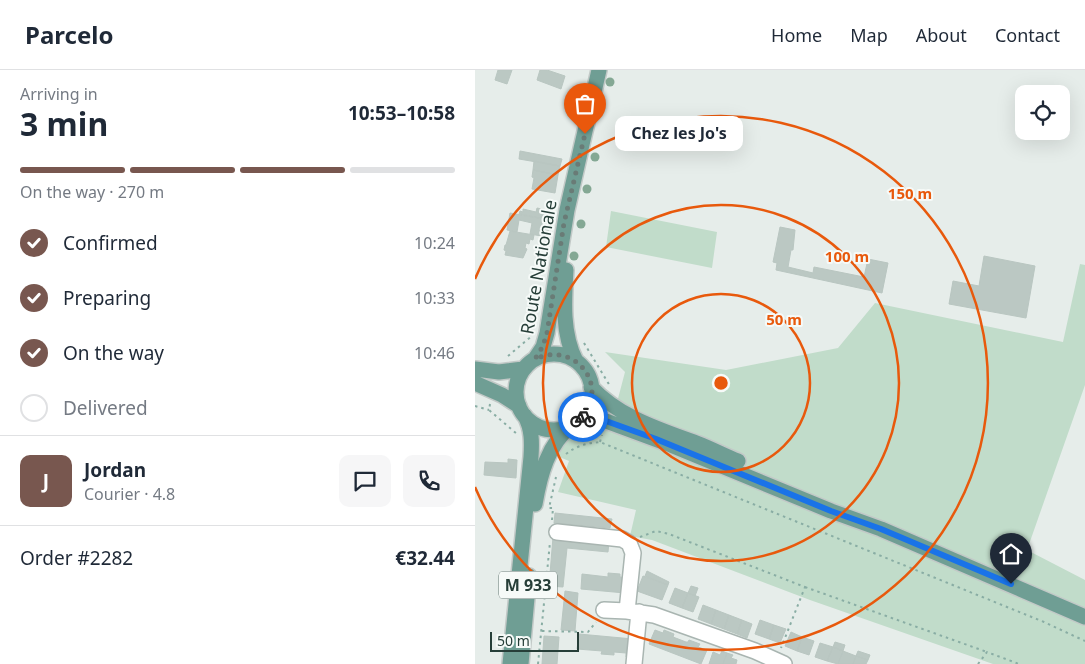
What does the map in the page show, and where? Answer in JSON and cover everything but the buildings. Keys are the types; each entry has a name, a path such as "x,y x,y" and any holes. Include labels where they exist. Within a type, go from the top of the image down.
{"main road":[{"name":"Route Nationale","path":"535,359 543,346 547,333 562,237 599,70"},
{"name":"Route Nationale","path":"575,181 570,209 565,287 567,335 569,346 576,361"},
{"path":"475,383 502,395 522,411 535,425 549,430 563,429 574,423 588,408 591,400 591,387 585,371 576,361 565,356 556,354 544,355 535,359 523,370 517,381 516,389 522,411"},
{"path":"475,370 499,372 523,370"},
{"path":"591,387 608,402 633,418 656,429 701,445 832,504 865,523"},
{"name":"M 933","path":"510,664 531,451 531,435 522,411"},
{"path":"574,423 596,420 616,425 671,445 831,511 865,523 1085,617"},
{"name":"M 933","path":"521,664 535,505 541,476 559,437 574,423"}],"street":[{"path":"553,532 622,539 629,543 633,553 634,664"},
{"path":"604,610 633,611 667,619 781,663"}],"path":[{"path":"475,406 489,410"},
{"path":"551,451 565,455 573,449 588,443 599,442 1044,622 1085,641"},
{"path":"538,664 553,532 553,508 549,508 556,474"},
{"path":"629,543 645,534 656,531 669,534 1019,664"},
{"path":"781,663 805,586"},
{"path":"542,631 588,632 604,610"},
{"path":"978,664 987,652"}],"green space":[{"path":"611,211 717,232 712,268 606,247"},
{"path":"1080,264 1085,265 1085,385 1027,550 1085,580 1085,664 993,664 810,600 652,540 630,536 636,510 558,492 569,461 557,456 570,433 592,427 610,429 625,372 605,352 726,370 838,348 875,303 1063,342"}],"way so far":[{"path":"583,417 590,404 592,392 591,383 583,368 573,359 556,354 548,354 535,359 543,346 547,333 564,223 585,134"}],"place":[{"name":"Chez les Jo's","path":"585,134"}],"route":[{"path":"583,417 577,421 606,421 656,439 831,511 881,529 1011,584"}]}
